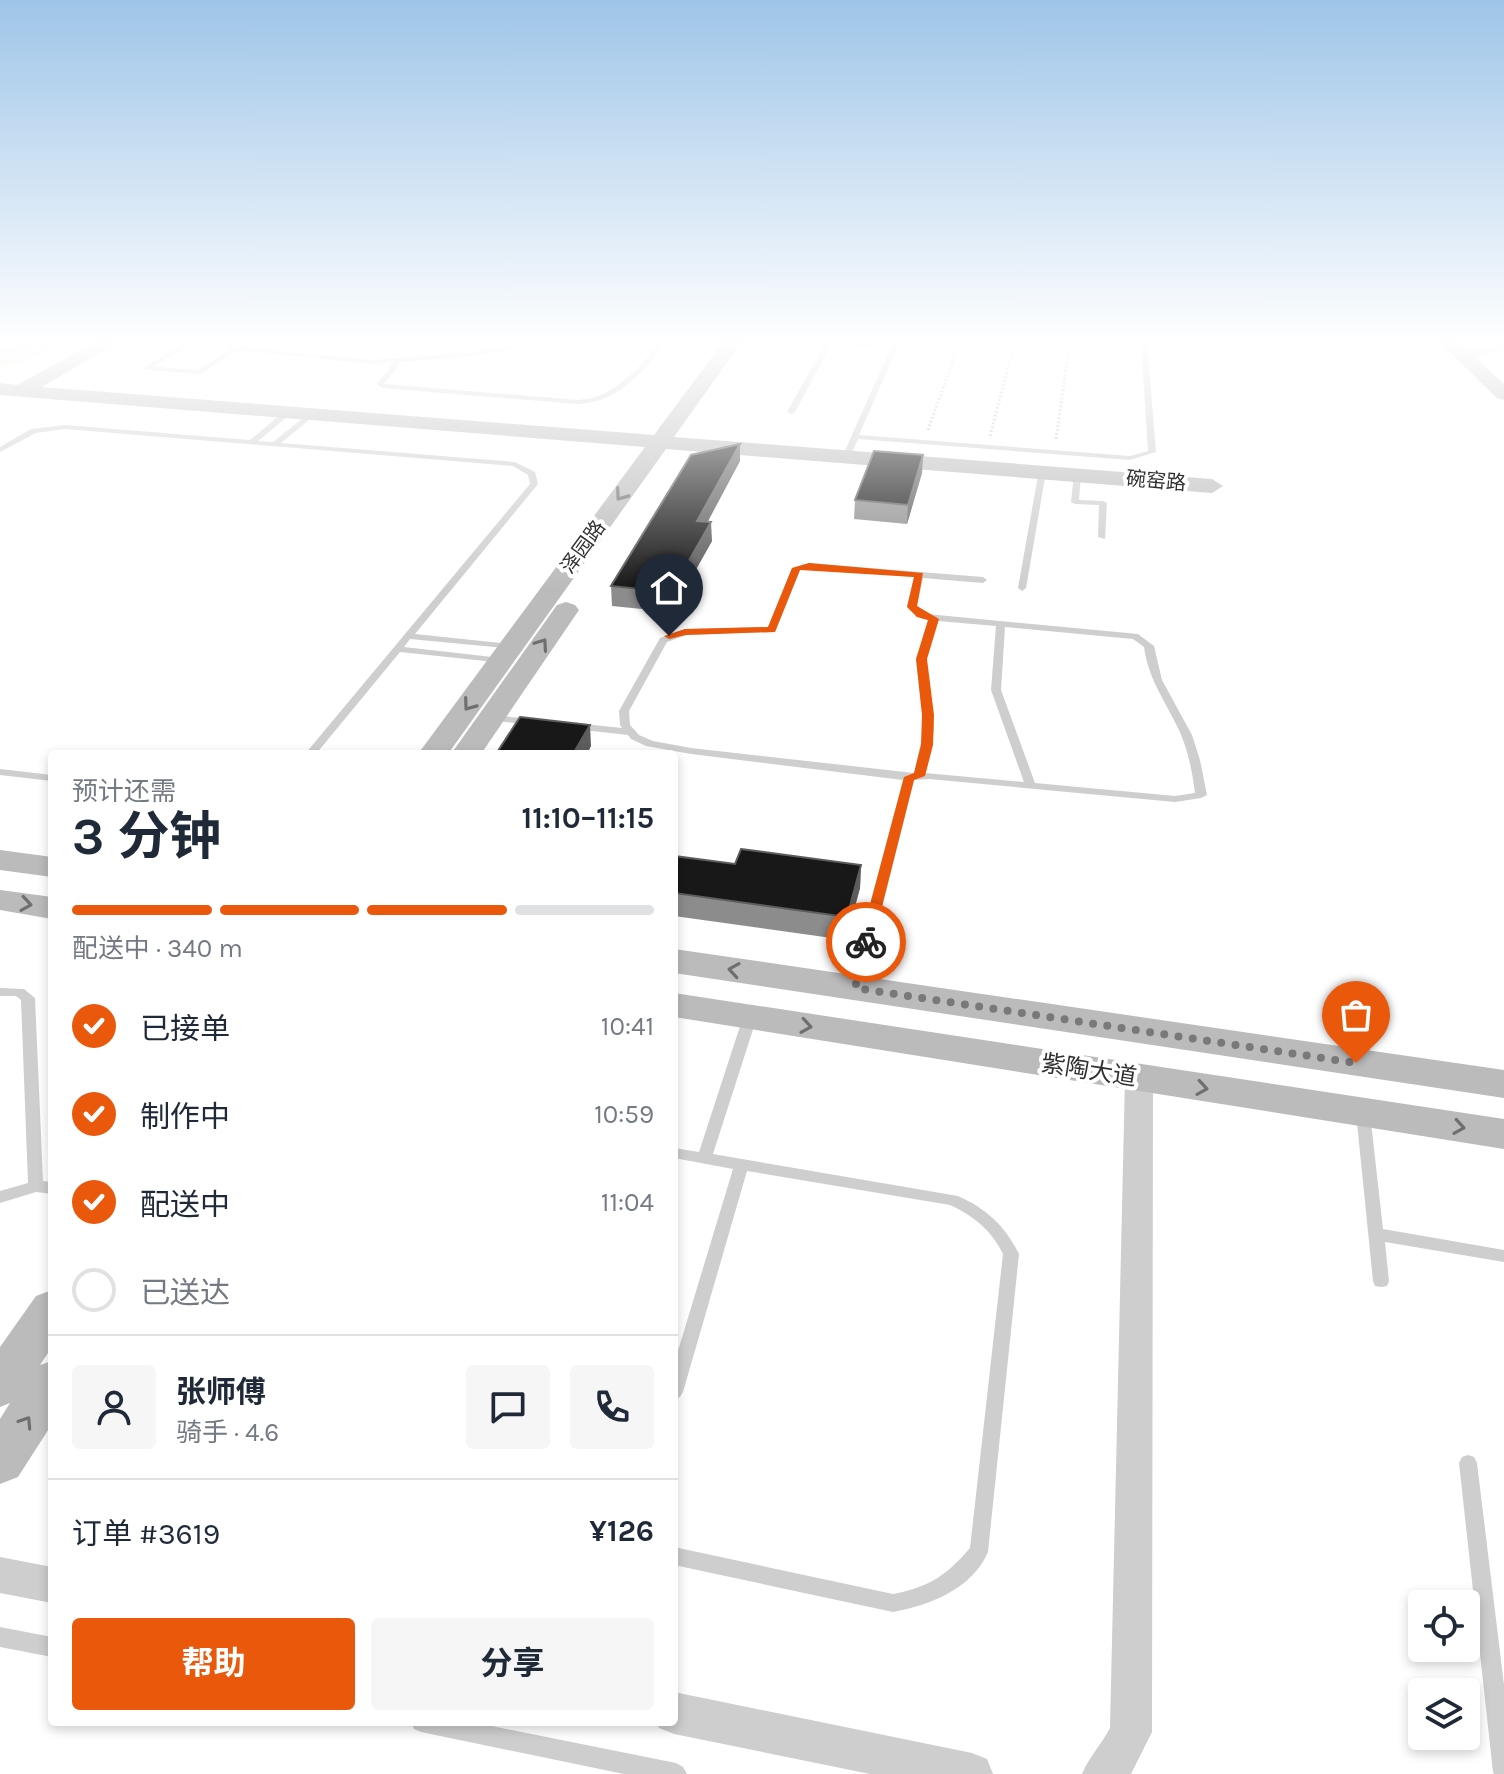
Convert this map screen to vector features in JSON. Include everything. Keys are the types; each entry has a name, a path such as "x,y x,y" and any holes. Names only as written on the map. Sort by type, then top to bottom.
{"street":[{"name":"碗窑路","path":"450,424 671,441 851,446 1042,472 1212,486"},
{"name":"泽园路","path":"469,750 682,424"},
{"name":"泽园路","path":"436,750 506,654 685,424"},
{"path":"0,860 48,866"},
{"path":"0,900 48,907"},
{"name":"紫陶大道","path":"678,962 1504,1084"},
{"name":"紫陶大道","path":"678,1006 1504,1134"},
{"path":"1103,1774 1114,1764 1131,1732 1139,1078"},
{"path":"0,1386 48,1315"},
{"path":"0,1461 48,1388"},
{"path":"0,1575 48,1584"},
{"path":"678,1714 972,1774"}],"lane":[{"path":"252,442 274,424"},
{"path":"275,444 299,424"},
{"path":"861,424 851,446 924,442 1130,458 1152,452 1150,424"},
{"path":"0,450 34,431 65,427 515,464 532,474 534,484 313,750"},
{"path":"1022,588 1042,472"},
{"path":"1077,475 1075,502 1103,503 1102,537"},
{"path":"919,575 912,607 921,615 934,619 1135,636 1144,641 1149,646 1157,686 1192,749 1201,795 1175,799 914,777 691,751 650,744 630,732 625,725 624,711 663,640 685,632 772,630 796,568 809,566 983,580"},
{"path":"855,988 929,729 921,659 934,619"},
{"path":"1001,624 996,690 1031,786"},
{"path":"408,636 506,654"},
{"path":"397,649 506,654"},
{"path":"491,718 537,722"},
{"path":"568,726 630,732"},
{"path":"0,772 48,778"},
{"path":"0,992 19,992 28,998 44,1187 0,1197"},
{"path":"704,1158 750,1017"},
{"path":"1363,1113 1381,1281"},
{"path":"678,1154 953,1200 986,1218 1005,1241 1011,1254 979,1552 957,1579 918,1599 893,1603 678,1557"},
{"path":"678,1379 742,1164"},
{"path":"1376,1234 1504,1256"},
{"path":"1468,1463 1504,1772"},
{"path":"0,1637 48,1646"},
{"path":"441,1726 676,1774"}],"path":[{"path":"924,442 930,424"},
{"path":"987,447 993,424"},
{"path":"1054,452 1058,424"}],"building":[{"path":"740,444 697,521 711,522 671,592 611,586 691,455"},
{"path":"874,451 923,455 908,505 855,500"},
{"path":"520,717 590,725 575,750 499,750"},
{"path":"741,849 861,865 847,917 678,894 678,857 735,864"}],"way so far":[{"path":"866,942 855,988 1356,1063"}],"route":[{"path":"669,636 694,631 772,630 796,568 809,566 919,575 912,607 921,615 934,619 921,659 929,729 927,745 919,776 909,777 866,942"}]}
